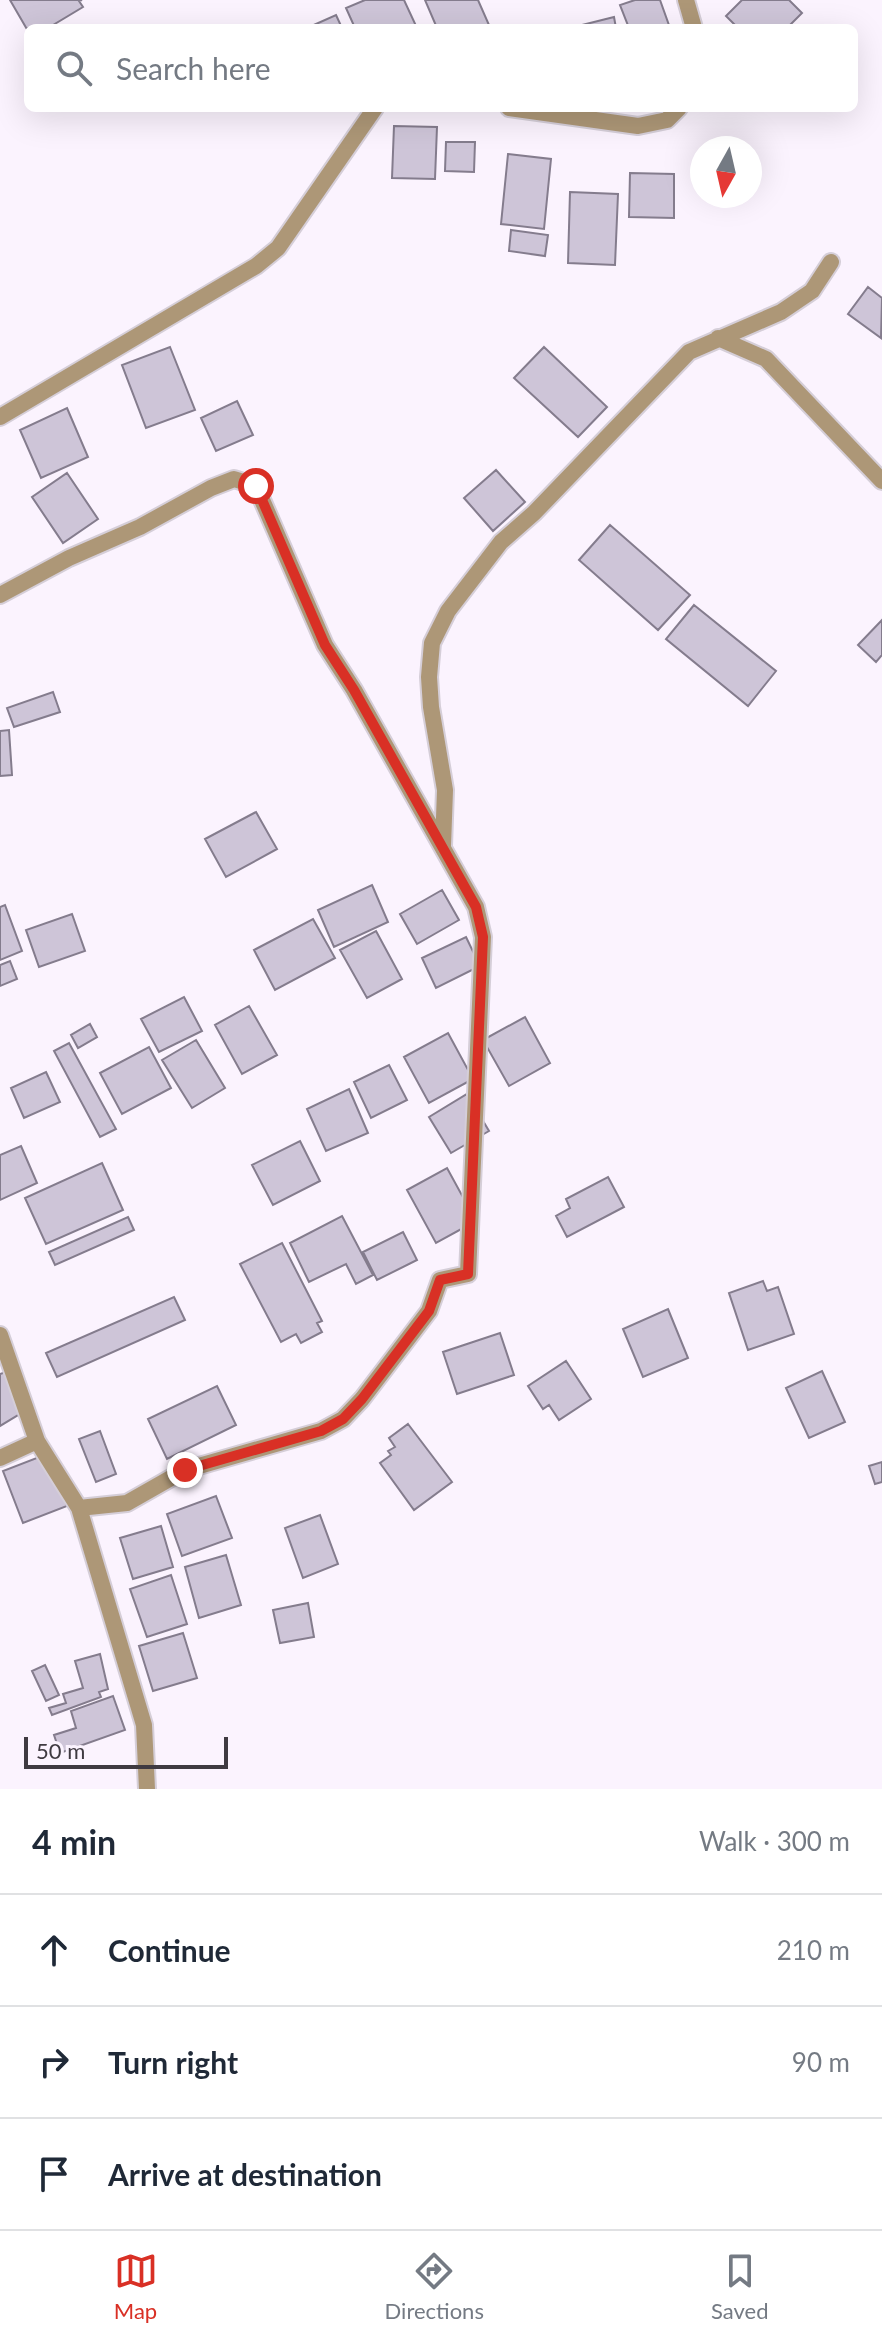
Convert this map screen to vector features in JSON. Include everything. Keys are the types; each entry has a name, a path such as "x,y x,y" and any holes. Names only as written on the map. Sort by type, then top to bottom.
{"street":[{"path":"686,0 693,24"},
{"path":"0,417 256,266 278,248 372,112"},
{"path":"538,112 638,126 667,120 675,112"},
{"path":"443,848 445,790 429,677 432,643 448,611 501,542 534,513 689,352 781,312 812,291 831,262"},
{"path":"718,338 766,359 882,481"},
{"path":"0,595 69,558 140,527 211,488 234,479 256,486 325,645 354,690 476,907 483,937 468,1274 440,1280 429,1311 362,1399 343,1419 321,1431 185,1470 127,1503 79,1508"},
{"path":"0,1335 37,1441 79,1508 144,1725 147,1789"},
{"path":"0,1458 37,1441"}],"building":[{"path":"10,0 82,0 79,1 83,7 55,24 24,24"},
{"path":"365,0 404,0 415,24 353,24 346,8"},
{"path":"425,0 478,0 489,24 435,24"},
{"path":"635,0 660,0 669,24 627,24 620,5"},
{"path":"742,0 789,0 802,13 791,24 734,24 726,16"},
{"path":"336,15 340,24 316,24"},
{"path":"614,17 615,24 586,24"},
{"path":"394,126 437,127 435,179 392,178"},
{"path":"446,142 475,142 474,172 445,171"},
{"path":"508,154 551,159 544,229 501,224"},
{"path":"630,173 674,174 674,218 629,217"},
{"path":"570,192 618,194 615,265 568,263"},
{"path":"511,230 548,235 545,256 509,251"},
{"path":"868,287 882,298 881,338 848,314"},
{"path":"170,347 195,410 146,428 122,365"},
{"path":"544,347 607,407 578,437 514,378"},
{"path":"237,401 253,435 216,451 201,418"},
{"path":"67,408 88,457 41,478 20,430"},
{"path":"496,470 525,502 493,531 464,498"},
{"path":"67,473 98,519 63,543 32,497"},
{"path":"610,525 690,595 658,630 579,560"},
{"path":"694,605 776,671 748,706 666,639"},
{"path":"882,620 882,655 876,662 858,645"},
{"path":"53,692 60,712 14,727 7,708"},
{"path":"9,730 12,775 0,776 0,731"},
{"path":"256,812 277,849 226,877 205,839"},
{"path":"372,885 388,922 334,947 318,910"},
{"path":"442,890 459,920 417,944 400,914"},
{"path":"5,905 22,951 0,960 0,907"},
{"path":"72,914 85,951 39,967 26,930"},
{"path":"313,919 335,958 275,990 254,950"},
{"path":"376,931 402,979 367,998 340,950"},
{"path":"466,937 480,966 436,988 422,958"},
{"path":"10,961 17,979 0,986 0,965"},
{"path":"184,997 202,1031 159,1052 141,1019"},
{"path":"249,1006 277,1055 242,1074 215,1025"},
{"path":"525,1017 550,1063 509,1086 483,1040"},
{"path":"90,1024 97,1037 78,1048 71,1035"},
{"path":"448,1033 473,1079 429,1103 404,1057"},
{"path":"196,1040 225,1088 192,1108 162,1060"},
{"path":"69,1043 116,1129 100,1137 54,1051"},
{"path":"149,1047 171,1088 122,1114 100,1073"},
{"path":"389,1065 407,1100 371,1118 354,1082"},
{"path":"46,1072 60,1102 24,1118 11,1088"},
{"path":"349,1089 368,1133 326,1151 307,1109"},
{"path":"467,1094 489,1131 451,1153 429,1117"},
{"path":"300,1141 320,1181 273,1205 252,1165"},
{"path":"21,1146 37,1183 0,1200 0,1155"},
{"path":"102,1163 123,1210 46,1244 25,1198"},
{"path":"447,1168 476,1221 436,1243 407,1190"},
{"path":"608,1177 624,1207 567,1237 556,1216 570,1208 566,1199"},
{"path":"342,1216 373,1275 356,1284 346,1264 309,1282 290,1243"},
{"path":"128,1217 134,1230 55,1265 49,1252"},
{"path":"403,1232 417,1260 377,1280 363,1252"},
{"path":"282,1243 322,1321 317,1323 322,1332 301,1343 296,1334 281,1342 240,1264"},
{"path":"763,1281 767,1291 778,1287 794,1334 748,1350 729,1293"},
{"path":"174,1297 185,1320 57,1377 46,1353"},
{"path":"668,1309 688,1358 643,1377 623,1329"},
{"path":"500,1333 514,1375 457,1394 443,1352"},
{"path":"566,1361 591,1399 559,1420 549,1405 543,1409 528,1386"},
{"path":"822,1371 845,1422 809,1438 786,1388"},
{"path":"6,1372 23,1412 0,1426 0,1374"},
{"path":"217,1386 236,1425 167,1459 148,1419"},
{"path":"408,1424 452,1482 414,1510 380,1463 391,1455 388,1451 395,1447 389,1438"},
{"path":"100,1431 116,1474 96,1482 79,1439"},
{"path":"47,1454 67,1506 23,1523 3,1471"},
{"path":"882,1462 882,1482 875,1484 869,1466"},
{"path":"216,1496 232,1538 182,1556 167,1514"},
{"path":"320,1515 338,1564 303,1578 285,1528"},
{"path":"161,1526 173,1567 133,1579 120,1538"},
{"path":"226,1555 241,1605 199,1618 185,1567"},
{"path":"171,1575 187,1624 147,1637 130,1589"},
{"path":"308,1603 314,1637 280,1643 273,1610"},
{"path":"183,1633 197,1678 153,1691 139,1646"},
{"path":"100,1654 108,1689 99,1692 101,1697 52,1715 49,1708 66,1703 63,1694 83,1688 75,1661"},
{"path":"45,1665 59,1695 46,1701 32,1671"},
{"path":"113,1696 125,1730 60,1753 54,1735 76,1728 71,1711"}],"route":[{"path":"185,1470 321,1431 343,1419 362,1399 429,1311 440,1280 468,1274 483,937 476,907 354,690 325,645 256,486"}]}
